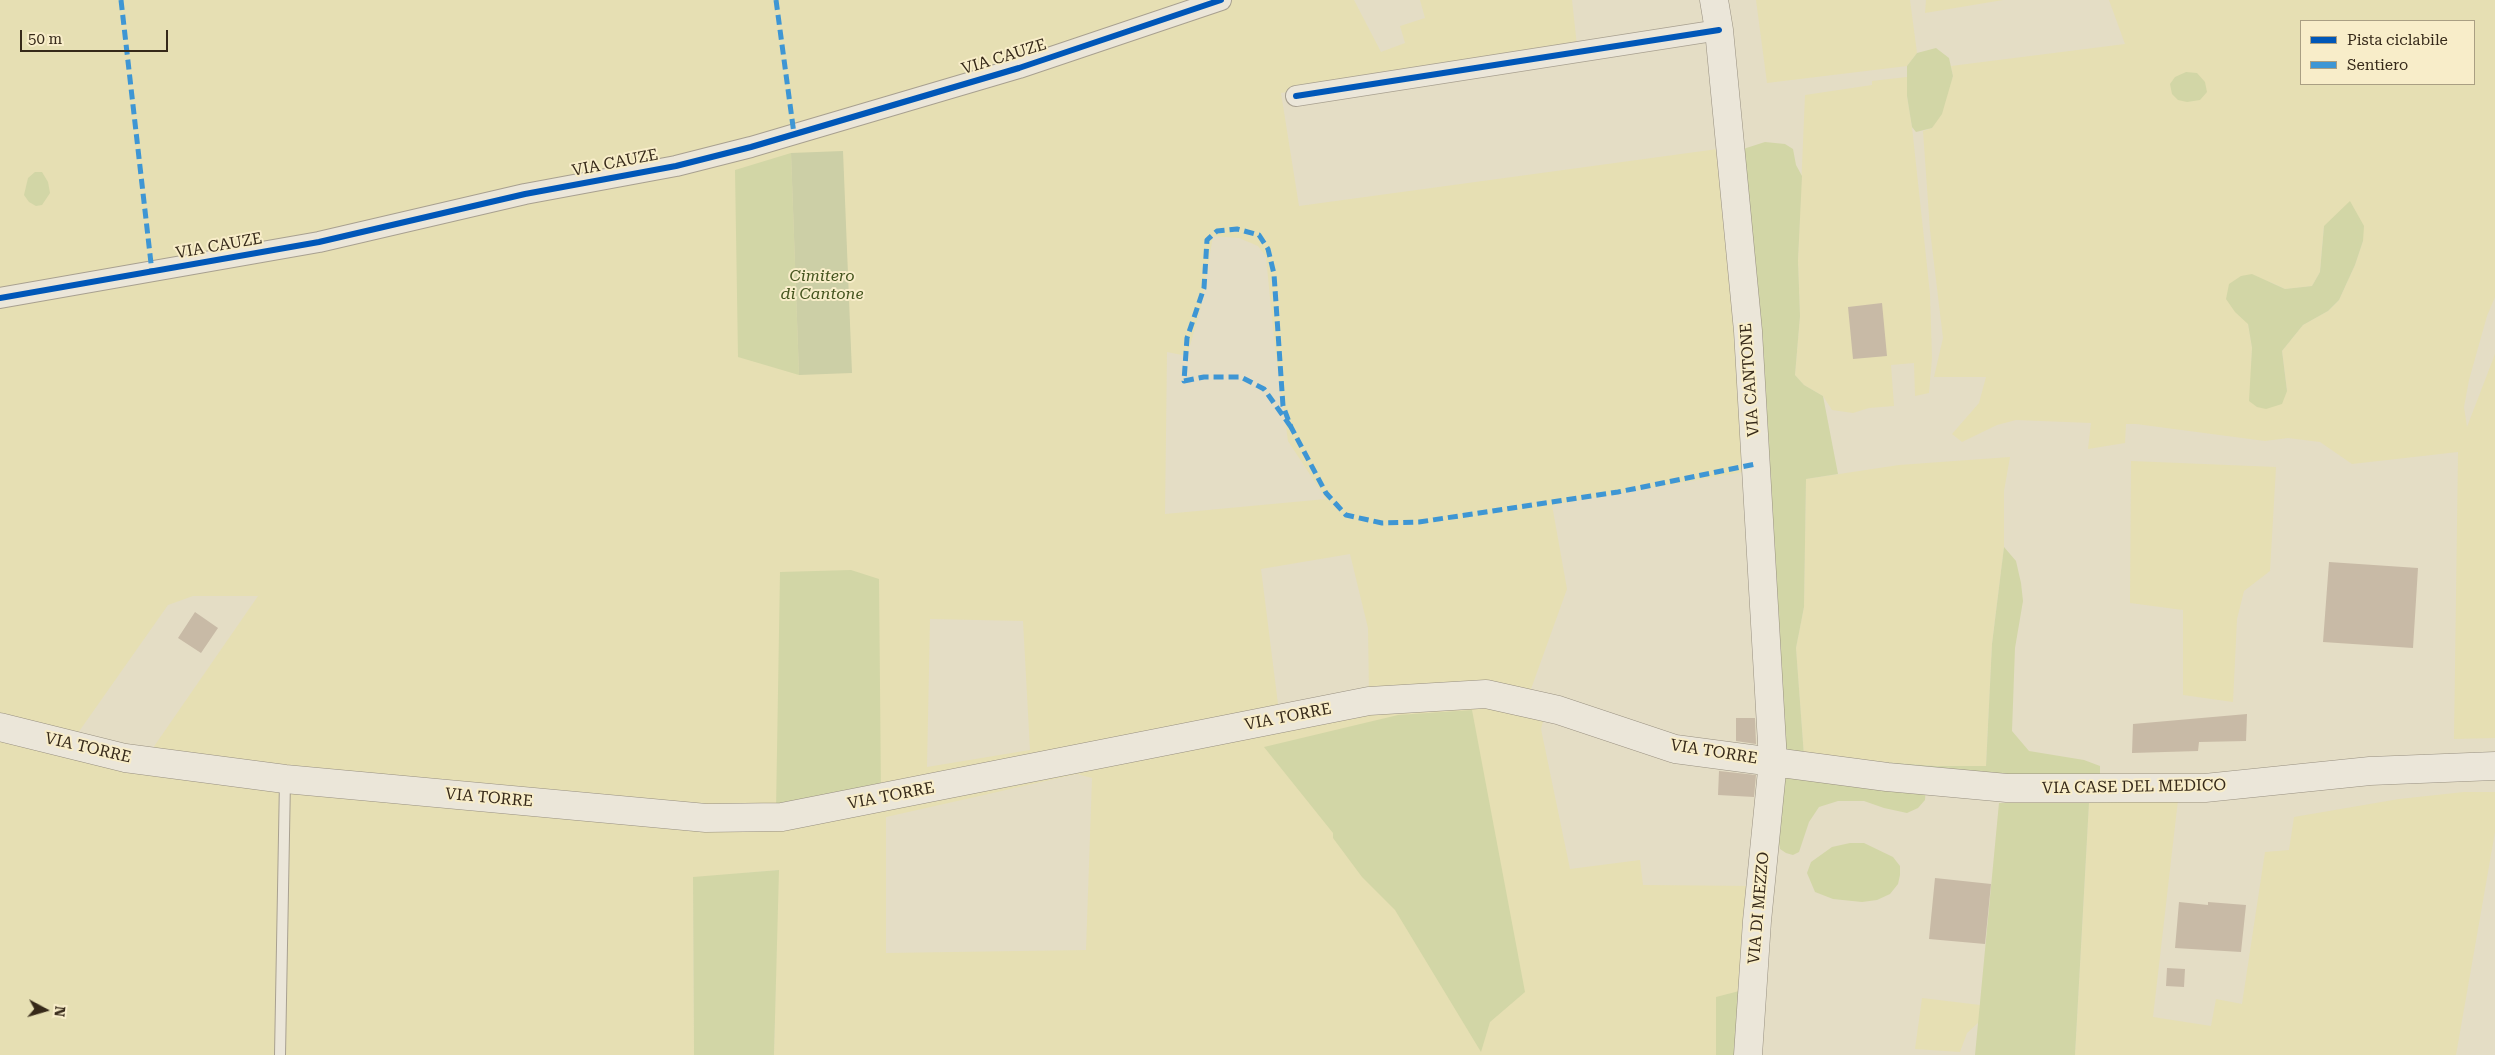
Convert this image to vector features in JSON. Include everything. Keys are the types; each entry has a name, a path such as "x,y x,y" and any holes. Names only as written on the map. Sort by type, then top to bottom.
{"main road":[{"name":"VIA CANTONE","path":"1714,0 1719,30 1748,331 1773,761"},
{"name":"VIA TORRE","path":"0,727 125,758 285,780 706,818 782,818 1369,701 1486,694 1558,710 1675,748 1773,761"},
{"name":"VIA CASE DEL MEDICO","path":"1773,761 1887,777 2007,788 2205,788 2370,771 2495,766"},
{"name":"VIA DI MEZZO","path":"1748,1055 1756,921 1773,761"}],"street":[{"name":"VIA CAUZE","path":"0,298 318,242 525,194 676,166 751,147 1019,68 1221,0"},
{"path":"1296,96 1719,30"}],"lane":[{"path":"280,1055 285,780"}],"green space":[{"path":"0,0 1354,0 1381,52 1405,43 1400,26 1425,18 1420,0 1572,0 1577,46 1281,93 1299,206 1725,148 1749,471 1552,505 1567,589 1531,689 1550,696 1541,729 1570,869 1640,860 1643,885 1756,886 1739,1055 774,1055 778,870 693,878 694,1055 0,1055","holes":["1213,236 1239,238 1258,246 1266,257 1275,348 1288,441 1326,499 1165,514 1167,352 1187,356 1201,307","1350,554 1368,628 1369,696 1279,712 1261,569","193,596 258,596 146,758 73,740 168,605","930,619 1023,621 1030,750 927,767","1077,774 1092,778 1086,950 886,953 886,817"]},
{"path":"1756,0 1910,0 1917,53 1907,66 1767,83"},
{"path":"1926,0 2003,0 1925,13"},
{"path":"2109,0 2495,0 2495,297 2487,316 2469,380 2464,407 2467,427 2495,354 2495,738 2454,739 2458,452 2352,464 2320,442 2288,438 2265,441 2136,424 2126,424 2125,443 2088,449 2091,423 2016,420 1997,425 1962,442 1952,434 1979,403 1986,377 1934,377 1943,338 1930,230 1923,131 1932,128 1953,76 1951,66 2125,44","holes":["2324,226 2363,241 2355,265 2339,300 2328,311 2303,325 2282,351 2287,391 2251,371 2252,348 2248,324 2270,282 2285,289 2312,286 2320,272"]},
{"path":"1936,48 1949,58 1953,76 1942,114 1932,128 1916,132 1912,127 1907,96 1907,66 1917,53"},
{"path":"2186,72 2197,73 2205,82 2207,92 2200,100 2187,102 2178,100 2172,94 2170,84 2175,77"},
{"path":"1907,77 1907,96 1930,294 1932,358 1929,393 1915,396 1914,363 1891,365 1894,406 1869,408 1853,413 1832,410 1823,396 1804,385 1795,375 1800,316 1798,260 1805,95 1872,85 1872,81"},
{"path":"1765,142 1785,144 1793,149 1796,165 1802,176 1798,260 1800,316 1795,375 1804,385 1823,396 1838,474 1806,479 1804,607 1796,648 1804,756 1785,750 1772,616 1760,412 1740,150"},
{"name":"Cimitero di Cantone","path":"843,151 852,373 799,375 791,153"},
{"path":"791,153 799,375 738,357 735,170"},
{"path":"35,172 42,172 48,182 50,193 42,205 36,206 29,202 24,195 28,178"},
{"path":"2350,201 2364,226 2363,241 2355,265 2339,300 2328,311 2303,325 2282,351 2287,391 2282,404 2266,409 2257,407 2249,401 2252,348 2248,324 2235,312 2226,299 2229,284 2241,276 2252,274 2285,289 2312,286 2320,272 2324,226"},
{"path":"2010,457 2004,491 2004,547 1992,644 1986,766 1935,766 1804,756 1796,648 1804,607 1806,479 1899,465"},
{"path":"2131,461 2276,467 2270,571 2244,591 2237,619 2233,702 2183,695 2183,610 2130,603"},
{"path":"2004,547 2016,561 2023,601 2015,648 2012,731 2029,751 2084,760 2100,766 2100,782 1983,779 1804,756 1935,766 1986,766 1992,644"},
{"path":"851,570 879,579 881,794 776,810 780,572"},
{"path":"1472,710 1525,992 1490,1022 1481,1052 1395,910 1362,877 1333,838 1333,833 1264,747 1398,715"},
{"path":"1787,765 1926,786 1925,800 1918,808 1907,813 1864,801 1838,801 1819,807 1809,822 1799,852 1793,855 1780,849 1778,839"},
{"path":"2464,792 2495,792 2495,832 2456,1055 2075,1055 2089,803 2178,800 2153,1017 2211,1026 2216,999 2242,1004 2265,852 2289,850 2294,817 2399,799"},
{"path":"1999,803 2089,803 2075,1055 1975,1055"},
{"path":"1850,843 1864,843 1893,857 1900,866 1900,875 1898,884 1890,894 1877,900 1862,902 1833,899 1815,892 1807,873 1811,862 1832,847"},
{"path":"779,870 774,1055 694,1055 693,877"},
{"path":"1743,990 1739,1055 1716,1055 1716,997"},
{"path":"1922,998 1980,1005 1979,1022 1967,1033 1960,1052 1915,1049"}],"building":[{"path":"1882,303 1887,356 1853,359 1848,307"},
{"path":"2329,562 2418,568 2413,648 2323,642"},
{"path":"195,612 218,628 201,653 178,638"},
{"path":"2247,714 2246,741 2199,742 2198,751 2132,753 2133,724"},
{"path":"1736,718 1755,718 1756,744 1736,741"},
{"path":"1719,771 1756,775 1754,797 1718,795"},
{"path":"1935,878 1991,884 1985,944 1929,939"},
{"path":"2179,902 2208,905 2208,902 2246,905 2241,952 2175,948"},
{"path":"2167,968 2185,969 2184,987 2166,986"}],"marked path":[{"path":"121,0 152,272"},
{"path":"776,0 794,134"},
{"path":"1291,427 1264,389 1241,377 1204,377 1184,381 1187,338 1204,288 1207,240 1217,231 1237,229 1259,235 1268,249 1274,274 1283,406 1291,427 1326,493 1346,515 1382,523 1419,522 1618,492 1756,464"}],"cycle path":[{"path":"0,298 319,242 525,194 676,166 751,147 1019,68 1221,0"},
{"path":"1296,96 1719,30"}]}
